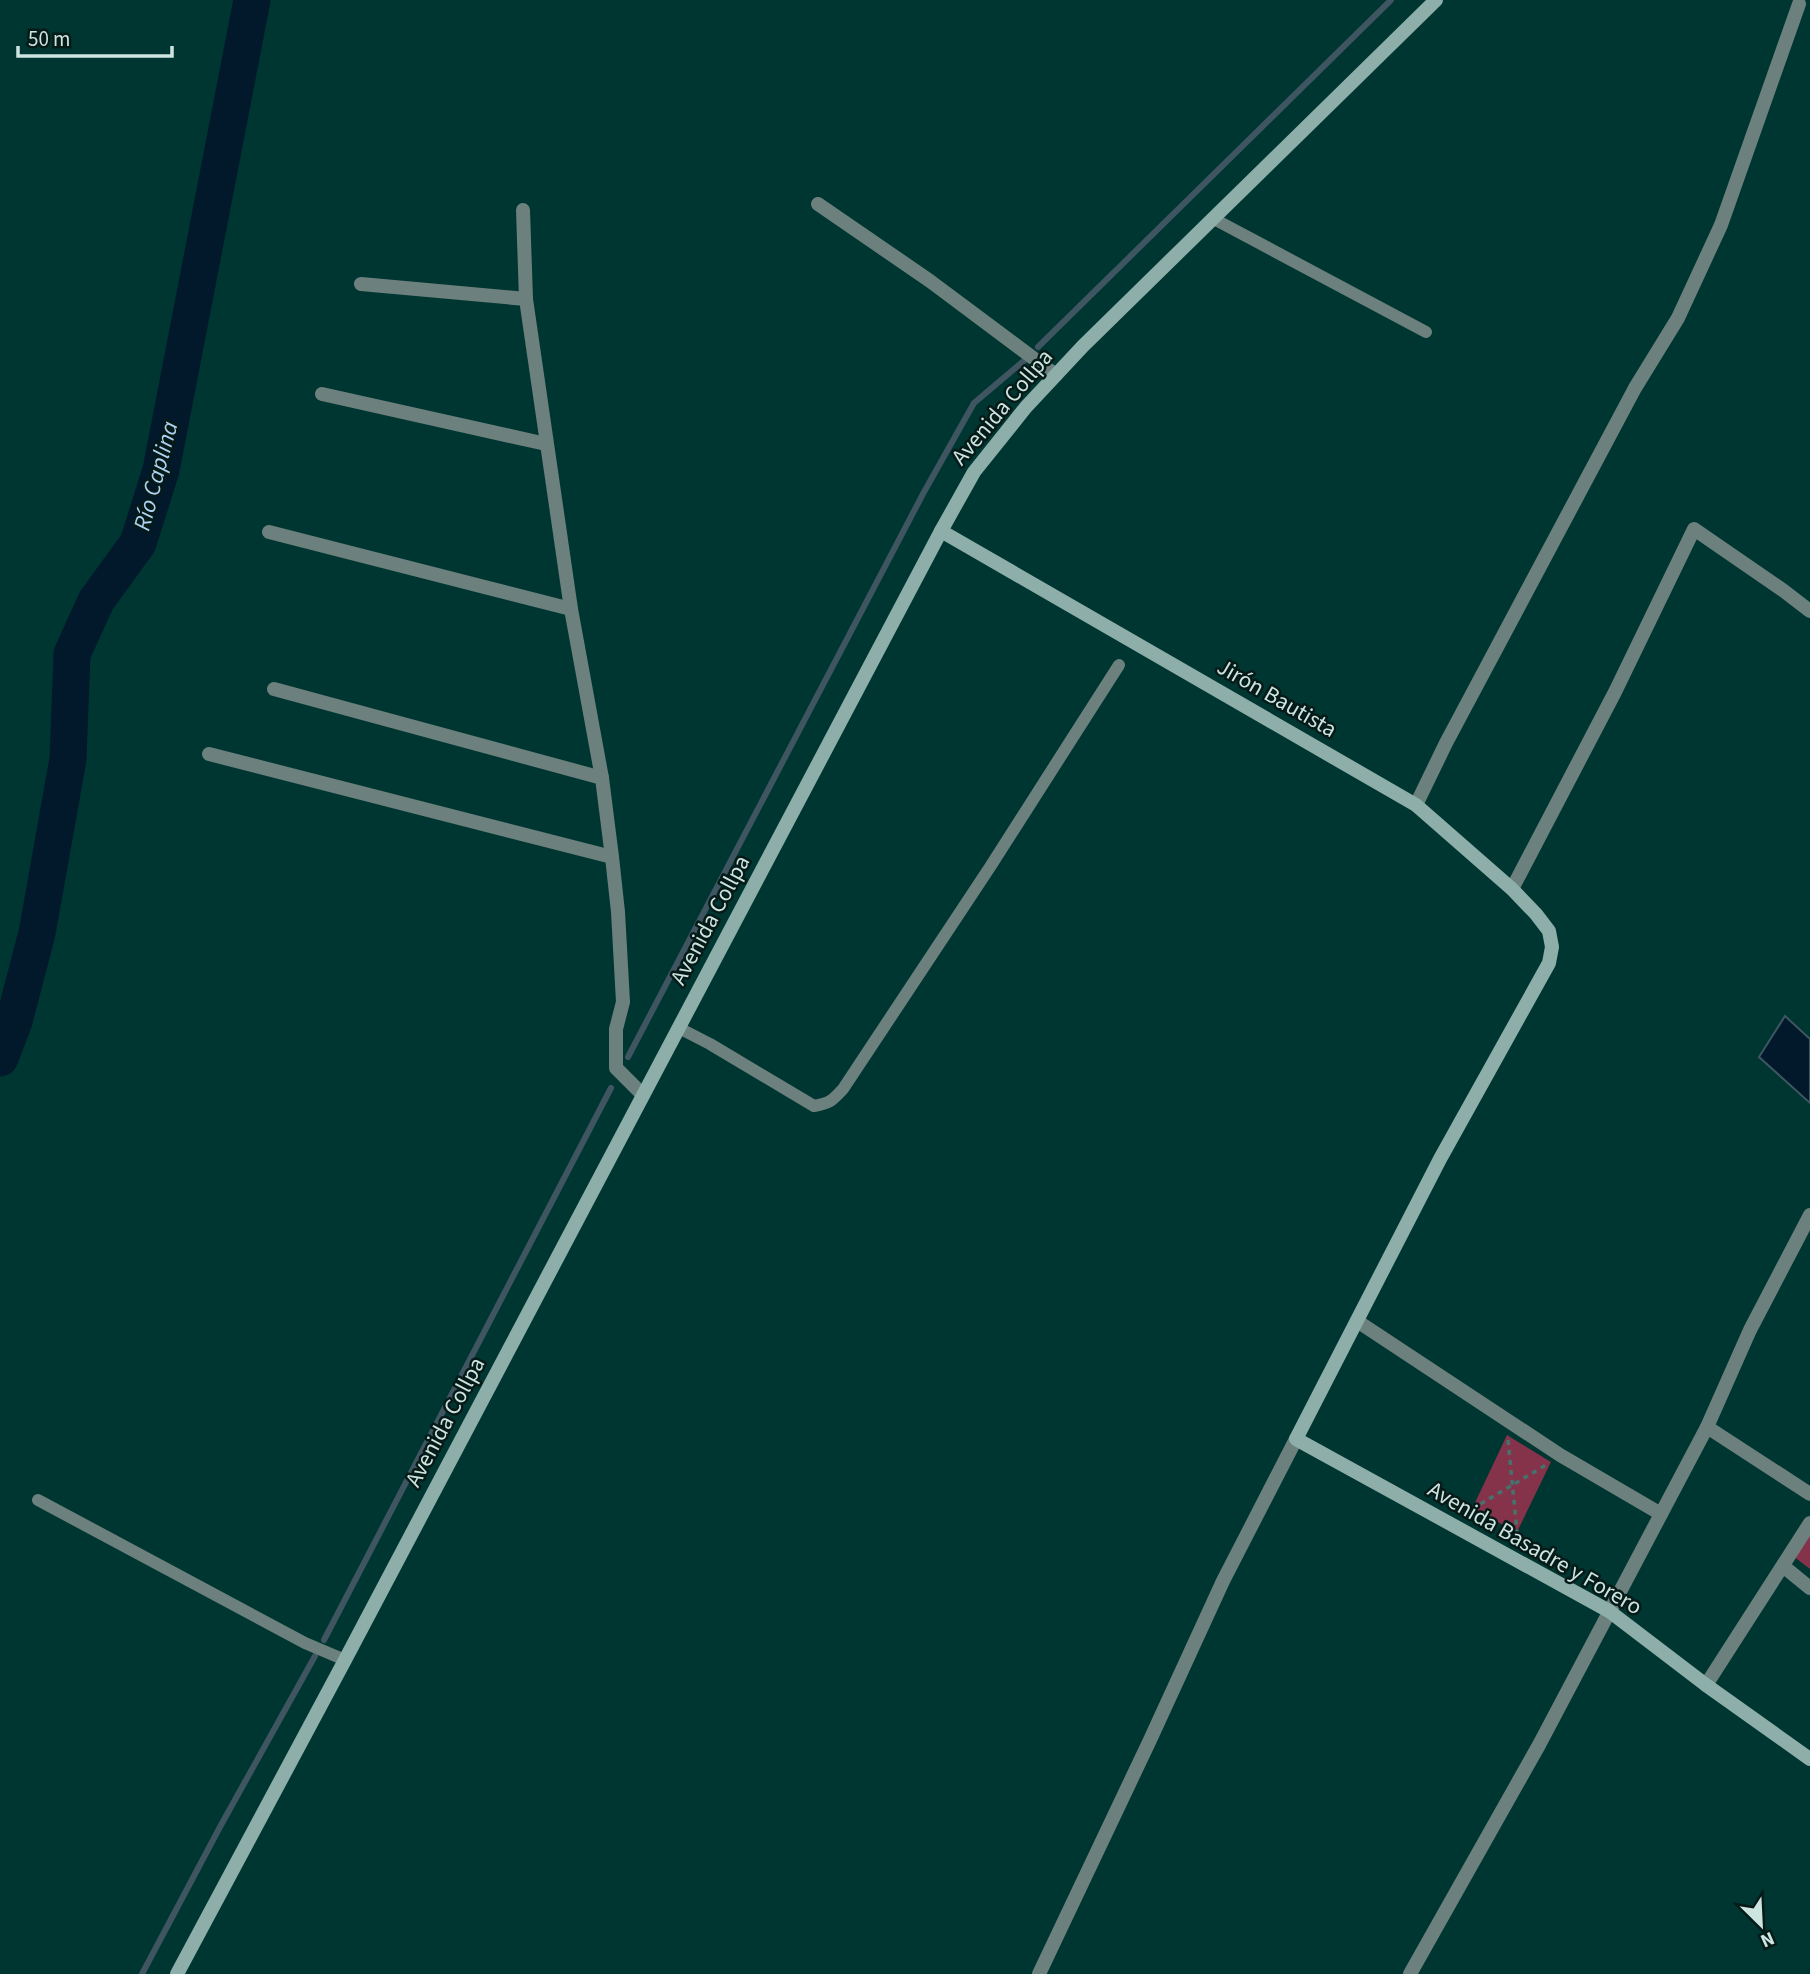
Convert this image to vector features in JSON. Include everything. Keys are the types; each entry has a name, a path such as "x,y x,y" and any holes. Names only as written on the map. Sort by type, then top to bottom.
{"main road":[{"name":"Avenida Collpa","path":"177,1974 974,472 1026,407 1083,346 1436,0"},
{"name":"Jirón Bautista","path":"941,531 1416,805 1512,889 1549,931 1552,947 1549,963 1440,1159 1357,1321"},
{"path":"1296,1439 1357,1321"},
{"name":"Avenida Basadre y Forero","path":"1296,1439 1609,1611 1810,1759"}],"street":[{"path":"1416,805 1446,743 1636,388 1678,318 1721,225 1800,5"},
{"path":"818,204 930,281 1056,375"},
{"path":"523,210 526,299 571,609 602,778 612,857 623,1002 616,1029 616,1068 642,1094"},
{"path":"361,284 526,299"},
{"path":"322,394 546,444"},
{"path":"1512,889 1615,692 1694,529 1810,611"},
{"path":"269,532 571,609"},
{"path":"274,689 602,778"},
{"path":"209,754 612,857"},
{"path":"1410,1974 1539,1745 1707,1427 1750,1330 1810,1214"},
{"path":"1357,1321 1560,1455 1661,1514"},
{"path":"1707,1427 1810,1494"},
{"path":"1039,1974 1223,1581 1296,1439"},
{"path":"1706,1685 1810,1523"},
{"path":"1783,1566 1810,1588"}],"lane":[{"path":"1214,219 1426,332"},
{"path":"679,1028 814,1106 832,1101 843,1089 990,867 1119,664"},
{"path":"38,1500 305,1643 345,1660"}],"path":[{"path":"1507,1435 1517,1532"},
{"path":"1472,1509 1551,1462"}],"shaded area":[{"path":"1507,1435 1551,1462 1517,1532 1472,1509"},
{"path":"1810,1532 1810,1569 1793,1556"}],"water":[{"path":"1785,1016 1810,1039 1810,1103 1759,1057"}],"waterway":[{"name":"Río Caplina","path":"0,1058 14,1021 37,933 68,759 72,654 96,601 138,543 161,470 252,0"},
{"path":"1038,347 1391,0"},
{"path":"628,1057 924,492 974,403 1026,359"},
{"path":"324,1640 611,1088"},
{"path":"142,1974 315,1656"}]}
